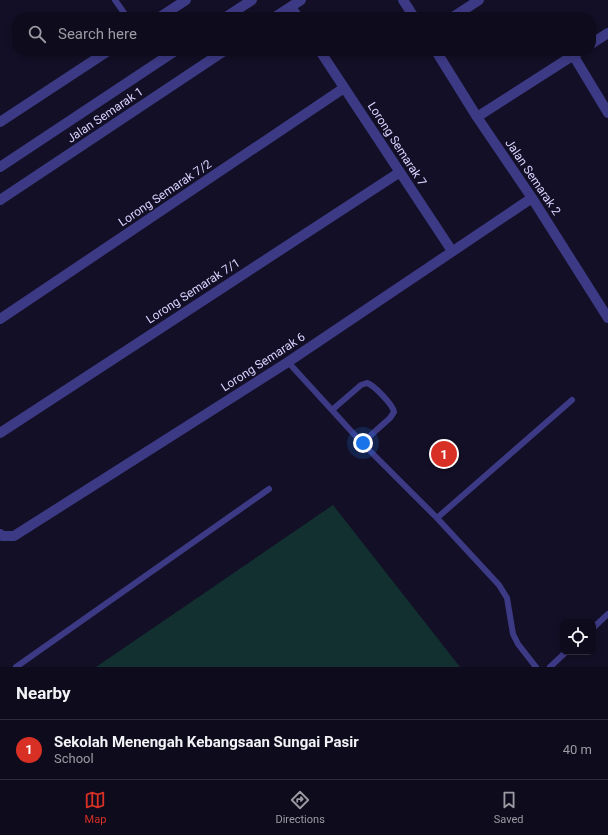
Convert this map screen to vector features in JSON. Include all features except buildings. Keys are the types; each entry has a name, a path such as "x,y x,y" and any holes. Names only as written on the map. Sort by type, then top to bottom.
{"street":[{"path":"168,12 186,0"},
{"path":"234,12 252,0"},
{"path":"283,12 301,0"},
{"path":"403,0 411,12"},
{"path":"460,12 479,0"},
{"path":"291,7 294,12"},
{"path":"596,41 608,33"},
{"path":"0,122 100,56"},
{"name":"Jalan Semarak 1","path":"0,167 167,56"},
{"name":"Jalan Semarak 1","path":"0,200 216,56"},
{"name":"Lorong Semarak 7","path":"323,56 452,251"},
{"name":"Jalan Semarak 2","path":"439,56 477,117 532,198 608,318"},
{"path":"477,117 571,56"},
{"path":"578,56 608,113"},
{"name":"Lorong Semarak 7/2","path":"0,319 344,88"},
{"name":"Lorong Semarak 7/1","path":"0,433 400,172"},
{"name":"Lorong Semarak 6","path":"1,535 14,536 288,362 532,198"}],"lane":[{"path":"115,0 123,12"},
{"path":"288,362 362,443 437,518 499,585 507,598 513,634 518,644 536,667"},
{"path":"332,410 364,384 370,384 377,390 392,407 394,412 390,418 362,443"},
{"path":"437,518 572,400"},
{"path":"16,667 269,489"},
{"path":"596,625 608,614"},
{"path":"550,667 563,655"}],"green space":[{"path":"333,505 460,667 96,667"}],"place":[{"name":"Sekolah Menengah Kebangsaan Sungai Pasir","path":"444,454"}]}
